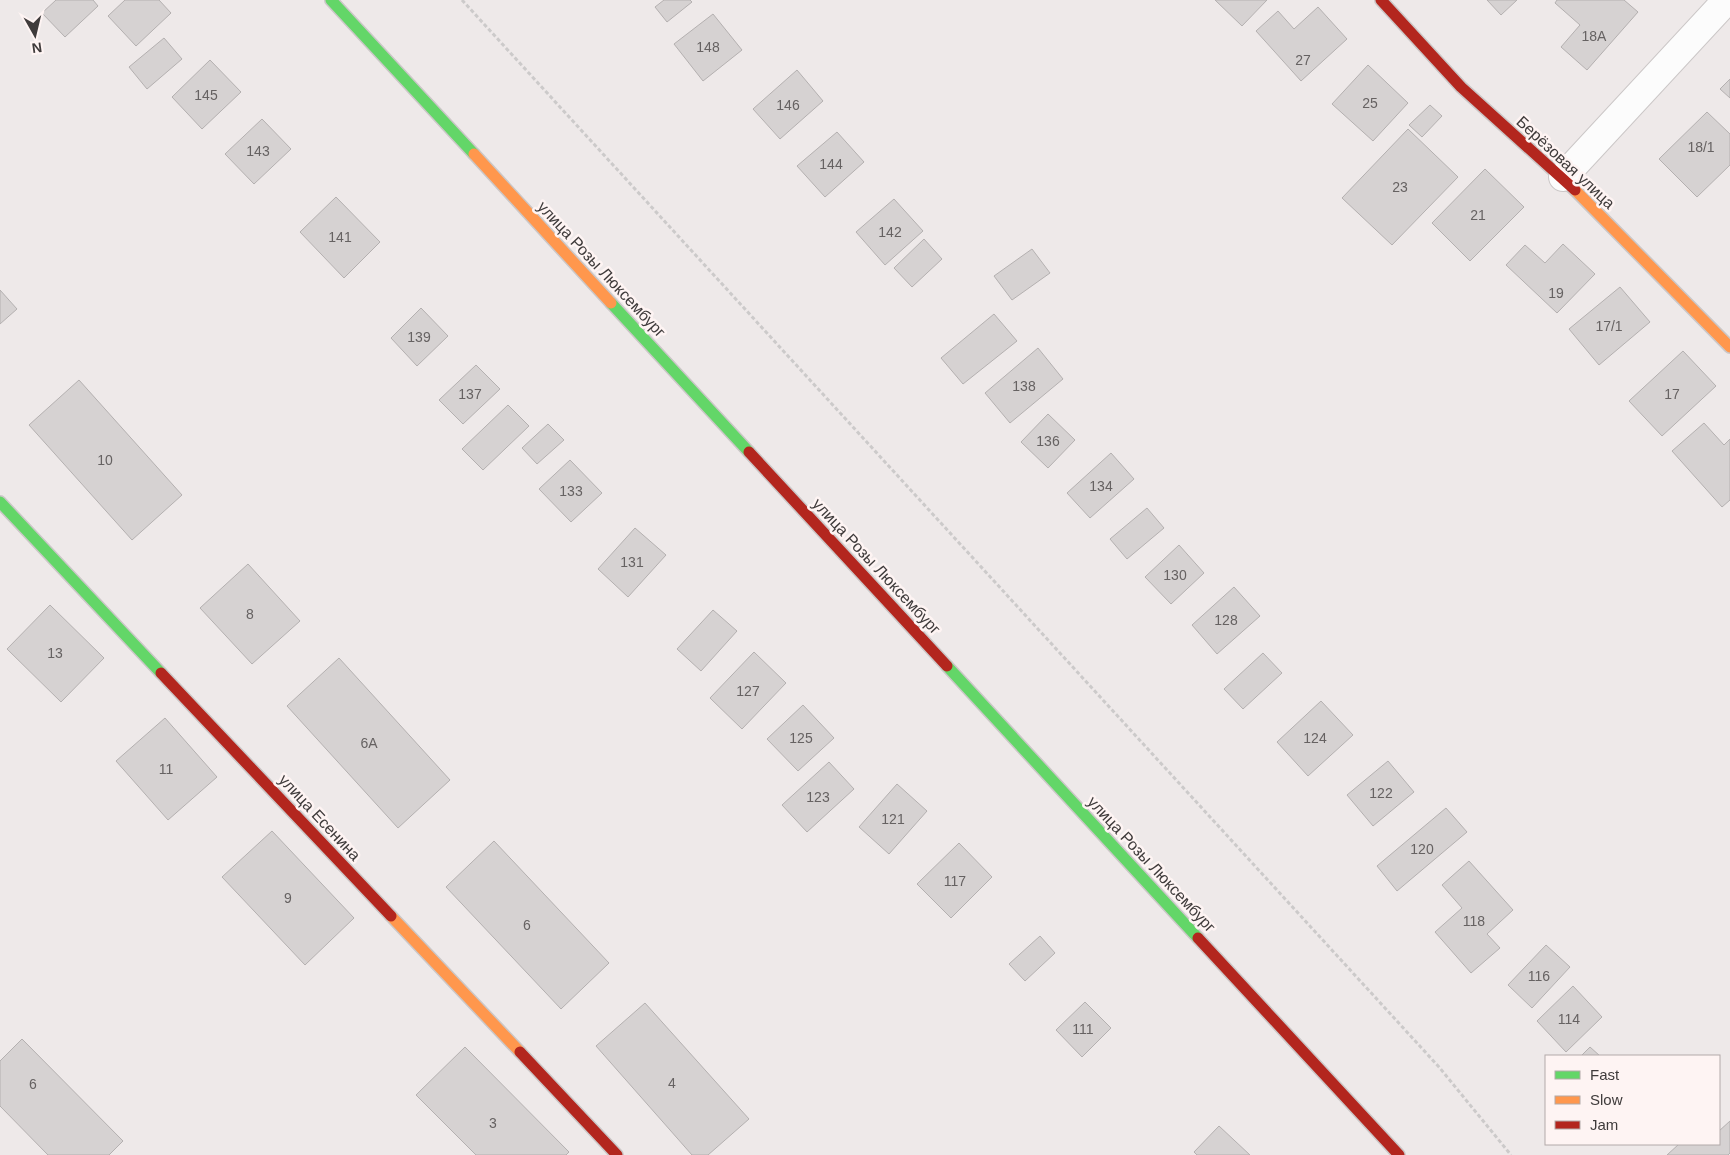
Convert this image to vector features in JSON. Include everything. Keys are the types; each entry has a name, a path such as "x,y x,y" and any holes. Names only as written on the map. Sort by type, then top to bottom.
{"street":[{"name":"улица Розы Люксембург","path":"331,0 1398,1155"},
{"name":"Берёзовая улица","path":"1381,0 1461,87 1563,177 1730,347"},
{"path":"1563,177 1727,0"},
{"name":"улица Есенина","path":"0,502 617,1155"}],"path":[{"path":"462,0 1439,1067 1510,1155"}],"building":[{"path":"56,0 93,0 98,6 65,37 42,13"},
{"path":"125,0 159,0 171,13 136,46 108,16"},
{"path":"664,0 690,0 692,2 667,22 655,7"},
{"path":"1215,0 1267,0 1242,26"},
{"path":"1487,0 1517,0 1501,15"},
{"path":"1557,0 1624,0 1638,12 1587,70 1561,47 1580,25 1555,3"},
{"path":"1318,7 1347,39 1301,81 1256,31 1278,11 1294,29"},
{"path":"713,14 742,50 703,81 674,44"},
{"path":"164,38 182,59 147,89 129,67"},
{"path":"210,60 241,92 202,129 172,97"},
{"path":"1368,65 1408,103 1373,141 1332,104"},
{"path":"797,70 823,101 780,139 753,109"},
{"path":"1730,79 1730,98 1720,89"},
{"path":"1430,105 1442,116 1422,137 1409,125"},
{"path":"1707,112 1730,134 1730,165 1697,197 1659,159"},
{"path":"262,119 291,149 254,184 225,154"},
{"path":"1408,129 1458,177 1392,245 1342,198"},
{"path":"837,132 864,162 825,197 797,166"},
{"path":"1485,169 1524,207 1470,261 1432,223"},
{"path":"336,197 380,242 344,278 300,232"},
{"path":"894,199 923,231 885,265 856,232"},
{"path":"924,239 942,259 912,287 894,268"},
{"path":"1563,244 1595,274 1557,313 1506,265 1525,245 1545,263"},
{"path":"1032,249 1050,273 1012,300 994,276"},
{"path":"1620,287 1650,322 1599,365 1569,329"},
{"path":"0,290 17,309 0,324"},
{"path":"421,308 448,336 417,366 391,338"},
{"path":"994,314 1017,341 963,384 941,358"},
{"path":"1038,348 1063,379 1010,423 985,393"},
{"path":"1683,351 1716,386 1662,436 1629,401"},
{"path":"476,365 500,389 463,424 439,400"},
{"path":"79,380 182,495 132,540 29,425"},
{"path":"508,405 529,426 483,470 462,449"},
{"path":"1048,414 1075,440 1048,468 1021,442"},
{"path":"1704,423 1724,445 1730,439 1730,500 1722,507 1672,451"},
{"path":"548,424 564,440 537,464 522,448"},
{"path":"1111,453 1134,479 1090,518 1067,493"},
{"path":"570,460 602,493 571,522 539,489"},
{"path":"1147,508 1164,528 1127,559 1110,539"},
{"path":"635,528 666,555 628,597 598,569"},
{"path":"1179,545 1204,573 1171,604 1145,577"},
{"path":"248,564 300,621 252,664 200,608"},
{"path":"1234,587 1260,616 1217,654 1192,625"},
{"path":"50,605 104,658 61,702 7,649"},
{"path":"713,610 737,631 701,671 677,649"},
{"path":"754,652 786,683 742,729 710,698"},
{"path":"1263,653 1282,673 1243,709 1224,689"},
{"path":"339,658 450,780 398,828 287,706"},
{"path":"1321,701 1353,735 1308,776 1277,742"},
{"path":"803,705 834,738 798,771 767,739"},
{"path":"165,718 217,777 168,820 116,761"},
{"path":"1388,761 1414,792 1373,826 1347,795"},
{"path":"829,762 854,789 807,832 782,805"},
{"path":"897,784 927,811 889,854 859,827"},
{"path":"1446,808 1467,832 1397,891 1377,866"},
{"path":"272,831 354,918 305,965 222,877"},
{"path":"494,841 609,963 561,1009 446,887"},
{"path":"959,843 992,877 951,918 917,884"},
{"path":"1469,861 1513,910 1487,934 1500,948 1471,973 1435,932 1462,908 1442,885"},
{"path":"1040,936 1055,953 1025,981 1009,964"},
{"path":"1546,945 1570,967 1532,1008 1508,985"},
{"path":"1573,986 1602,1017 1566,1052 1537,1021"},
{"path":"1085,1002 1111,1028 1082,1057 1056,1030"},
{"path":"645,1003 749,1119 708,1155 692,1155 596,1046"},
{"path":"22,1039 123,1141 109,1155 48,1155 0,1106 0,1061"},
{"path":"465,1047 569,1152 566,1155 476,1155 416,1095"},
{"path":"1590,1047 1599,1055 1582,1055"},
{"path":"1730,1121 1730,1153 1728,1155 1667,1155 1678,1145 1720,1145 1720,1130"},
{"path":"1219,1126 1250,1155 1197,1155 1194,1152"}],"traffic: fast":[{"path":"331,0 474,154"},
{"path":"611,303 749,452"},
{"path":"0,502 161,673"},
{"path":"947,666 1198,938"}],"traffic: slow":[{"path":"474,154 611,303"},
{"path":"1575,190 1730,347"},
{"path":"391,916 520,1052"}],"traffic: jam":[{"path":"1381,0 1461,87 1575,190"},
{"path":"749,452 947,666"},
{"path":"161,673 391,916"},
{"path":"1198,938 1399,1155"},
{"path":"520,1052 617,1155"}]}
